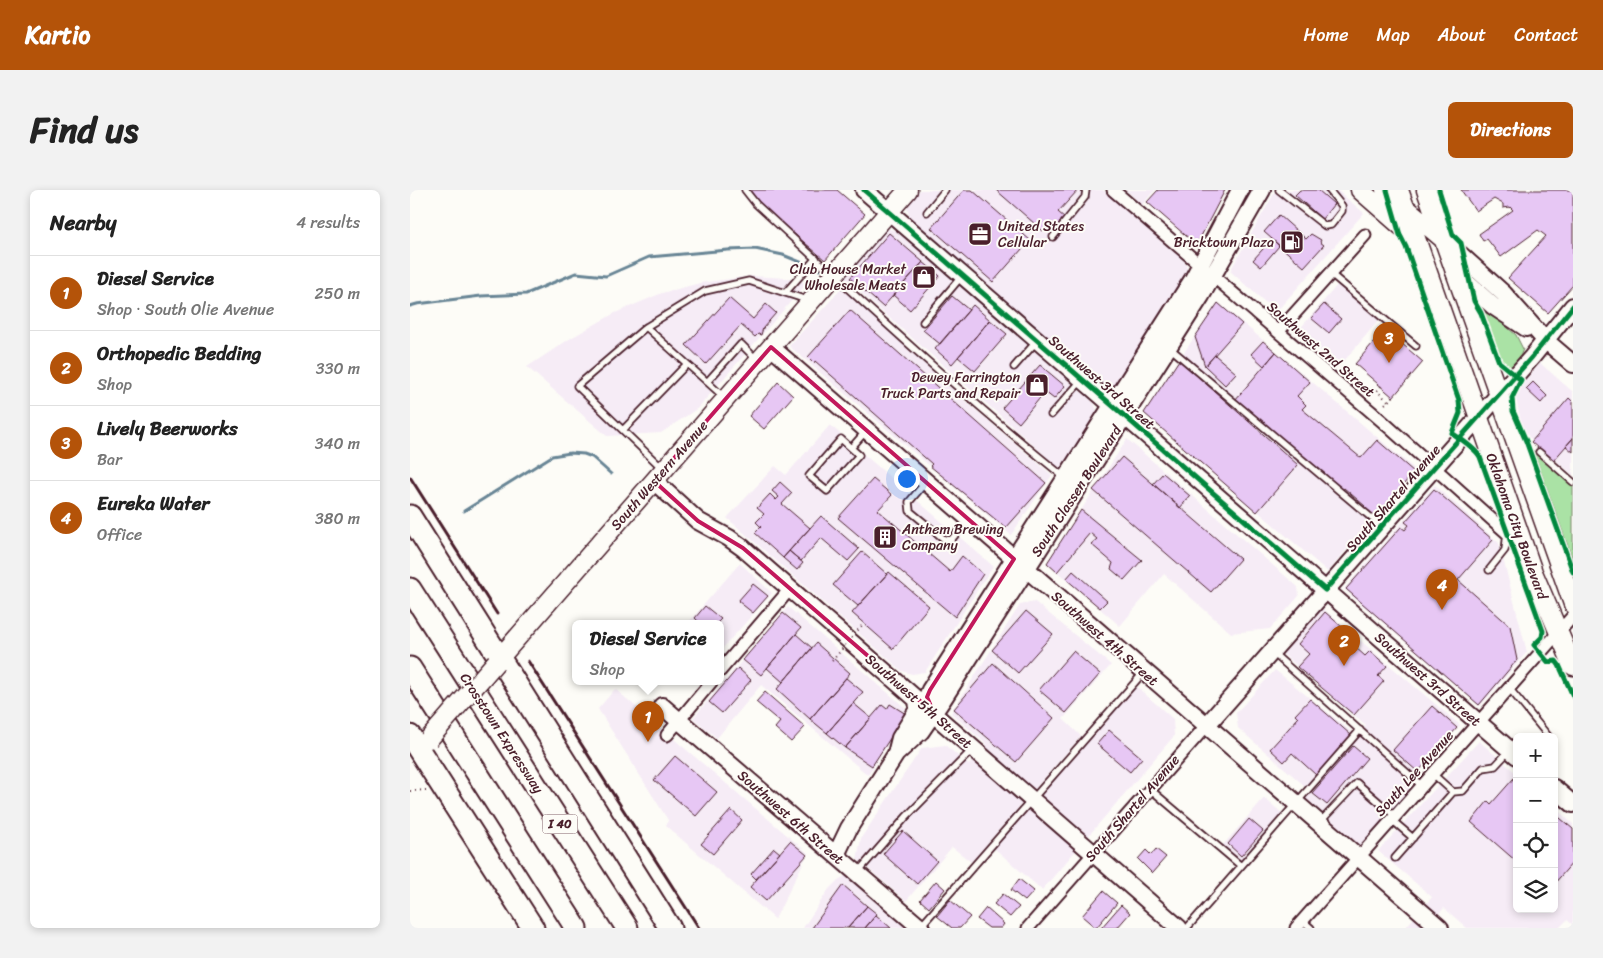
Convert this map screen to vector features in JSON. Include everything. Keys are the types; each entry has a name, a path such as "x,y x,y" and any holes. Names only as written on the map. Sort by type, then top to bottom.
{"highway":[{"path":"410,516 498,660 670,928"},
{"name":"Crosstown Expressway","path":"410,589 627,928"},
{"path":"410,668 576,928"},
{"path":"417,746 533,928"}],"main road":[{"name":"South Western Avenue","path":"417,746 498,660 908,190"},
{"path":"1360,190 1454,271"},
{"path":"1385,190 1402,198 1443,239"},
{"name":"Oklahoma City Boulevard","path":"1426,190 1573,604"},
{"name":"Oklahoma City Boulevard","path":"1402,198 1533,572 1573,666"}],"street":[{"name":"Southwest 3rd Street","path":"864,190 1513,753"},
{"name":"Southwest 2nd Street","path":"1113,190 1434,467 1507,533"},
{"name":"South Classen Boulevard","path":"1020,564 1124,416 1168,347 1207,271 1240,190"},
{"name":"South Classen Boulevard","path":"836,855 849,828 896,754 921,731 934,713 1020,564 1065,478 1112,405 1262,190"},
{"path":"1278,332 1365,235"},
{"path":"1443,239 1504,294 1545,340"},
{"path":"1454,271 1493,306 1545,340 1573,364"},
{"name":"South Shartel Avenue","path":"1028,928 1325,590 1383,527 1573,306"},
{"name":"Southwest 4th Street","path":"771,348 1440,928"},
{"name":"Southwest 5th Street","path":"659,476 684,510 698,521 729,538 790,589 1179,928"},
{"path":"724,666 790,589"},
{"name":"South Lee Avenue","path":"1303,926 1358,857 1573,616"},
{"path":"667,735 709,685"},
{"name":"South Classen Boulevard","path":"896,754 900,738 918,709 917,699"},
{"name":"Southwest 6th Street","path":"662,706 920,928"},
{"path":"1558,791 1573,804"}],"lane":[{"path":"745,190 756,204 943,376 1031,452 1065,478"},
{"path":"927,212 945,190"},
{"path":"1053,237 1085,197 1086,190"},
{"path":"1281,191 1325,226 1331,225 1342,211 1342,206 1329,191"},
{"path":"785,293 816,258"},
{"path":"1331,274 1416,346"},
{"path":"922,322 963,276"},
{"path":"659,476 623,430 577,386 646,327 705,291 749,281 811,302"},
{"path":"646,327 726,399"},
{"path":"1014,367 1037,340"},
{"path":"707,382 741,344 759,361"},
{"path":"1168,347 1383,527"},
{"path":"623,430 687,364"},
{"path":"1051,415 1082,379"},
{"path":"851,448 866,431"},
{"path":"841,439 851,448 859,455 828,492 809,476 841,439"},
{"path":"1539,452 1573,482"},
{"path":"925,482 909,502 910,511 944,539 951,540 969,520"},
{"path":"1490,570 1505,550 1507,533"},
{"path":"1271,651 1422,786"},
{"path":"920,928 1144,672"},
{"path":"1509,688 1545,733"},
{"path":"1187,928 1360,730"},
{"path":"857,873 906,817 974,748"},
{"path":"1396,858 1453,792 1463,790 1483,768 1495,766 1513,753"},
{"path":"1433,774 1453,792"},
{"path":"1319,823 1357,783 1413,838"},
{"path":"1150,789 1241,866"}],"path":[{"path":"1381,386 1376,391 1388,401"},
{"path":"1385,404 1394,396"},
{"path":"832,661 864,623"},
{"path":"410,791 420,789 431,792"}],"highlighted area":[{"path":"771,347 1014,559 930,690 927,697 934,713 743,548 698,521 654,481"}],"shaded area":[{"path":"920,190 1103,190 1181,258 1186,264 1188,272 1123,379 1116,385 1107,386 1100,383 910,219 907,208"},
{"path":"1126,190 1155,190 1142,205"},
{"name":"Bricktown Plaza","path":"1276,190 1337,190 1364,213 1276,312 1230,271"},
{"path":"889,229 898,231 1094,403 1098,414 1065,468 1057,466 843,277 882,233"},
{"path":"752,276 788,278 807,283 698,408 661,433 607,436 527,367 571,338 615,313 662,293 700,283"},
{"path":"1338,284 1379,320 1339,367 1298,331"},
{"path":"842,288 964,400 1052,475 1011,535 789,346"},
{"path":"1218,302 1417,471 1373,517 1183,354"},
{"path":"1179,360 1369,522 1328,572 1144,413"},
{"path":"1540,363 1573,392 1573,475 1523,432 1515,393"},
{"path":"830,425 993,566 925,672 912,674 902,671 727,518 775,466 786,475"},
{"path":"1127,439 1298,587 1299,596 1270,629 1231,633 1164,574 1120,626 1047,563"},
{"path":"1435,485 1499,543 1527,652 1480,706 1344,589"},
{"path":"740,563 772,593 724,647 724,620 691,620"},
{"path":"1035,602 1111,665 1063,719 1081,736 971,862 952,847 906,901 857,859 861,838 922,748 945,745 969,765 986,744 951,713 1020,605"},
{"path":"788,607 909,711 868,775 761,685 717,738 693,718 721,685 724,685 724,682"},
{"path":"1322,608 1460,725 1418,772 1410,788 1357,849 1303,800 1366,725 1283,654"},
{"path":"1275,670 1353,733 1306,787 1238,728 1236,713"},
{"path":"1136,686 1173,719 1174,736 1042,890 994,848"},
{"path":"615,689 808,853 775,919 666,826 668,820 598,709"},
{"path":"1479,741 1513,771 1513,913 1558,913 1558,811 1573,824 1573,925 1567,920 1559,928 1467,928 1444,908 1426,928 1405,928 1432,897 1378,851"},
{"path":"1264,798 1282,813 1241,861 1223,845"},
{"path":"849,874 911,928 803,928 829,889 838,880"}],"green space":[{"path":"1486,309 1516,335 1523,349 1512,366 1509,367 1500,358 1484,311"},
{"path":"1533,450 1573,486 1573,560"}],"building":[{"path":"748,190 837,190 865,214 825,260 758,203"},
{"path":"964,190 972,190 1030,240 993,282 931,228"},
{"path":"996,190 1078,190 1058,212 1065,218 1057,227 1050,222 1043,231"},
{"path":"1158,190 1225,190 1198,242 1192,241 1147,202"},
{"path":"1300,190 1318,190 1334,204 1322,219 1295,195"},
{"path":"1461,190 1573,190 1573,285 1548,313 1508,278 1546,236 1538,230 1501,257 1487,239 1483,241 1479,234 1513,210 1510,207 1503,208 1503,204 1494,199 1476,211"},
{"path":"1279,215 1306,239 1311,234 1321,240 1320,242 1324,245 1304,267 1264,232"},
{"path":"889,233 923,262 883,307 850,278"},
{"path":"1272,239 1279,246 1261,267 1253,260"},
{"path":"923,262 940,276 910,310 893,295"},
{"path":"952,296 969,310 940,344 923,330"},
{"path":"729,298 753,319 766,304 776,313 763,328 761,335 758,334 755,337 741,325 706,364 686,345"},
{"path":"1218,303 1242,324 1205,366 1195,337"},
{"path":"1324,304 1341,319 1329,333 1311,318"},
{"path":"973,305 990,320 952,364 935,349"},
{"path":"850,310 1046,483 1006,528 930,466 932,464 815,361 814,363 808,357"},
{"path":"990,320 1007,334 975,371 958,357"},
{"path":"1385,329 1423,362 1393,397 1355,364"},
{"path":"1263,341 1276,352 1264,366 1251,354"},
{"path":"1276,352 1310,382 1297,396 1306,405 1302,409 1361,458 1377,440 1414,472 1375,518 1363,508 1365,506 1344,488 1342,491 1235,400"},
{"path":"1215,355 1236,373 1225,385 1205,366"},
{"path":"1179,360 1298,465 1257,512 1144,413"},
{"path":"1040,365 1065,386 1054,399 1045,392 1019,423 1002,408"},
{"path":"778,382 793,396 764,429 749,416"},
{"path":"1533,382 1547,396 1541,403 1526,389"},
{"path":"1569,398 1573,402 1573,438 1553,461 1531,442"},
{"path":"1573,438 1573,452 1566,446"},
{"path":"1122,457 1240,559 1211,592 1093,490"},
{"path":"1163,473 1190,496 1180,508 1153,484"},
{"name":"Anthem Brewing Company","path":"873,479 892,495 878,510 950,572 962,556 983,574 955,617 838,518"},
{"path":"780,482 792,493 782,504 810,528 783,558 755,533 761,527 756,522 764,514 757,508 770,494 776,500 779,497 772,491"},
{"path":"1434,489 1493,540 1458,580 1510,626 1517,660 1479,705 1346,589 1401,527 1405,530 1409,525 1405,522"},
{"path":"1081,510 1142,560 1124,580 1111,569 1113,563 1091,544 1097,539 1090,533 1057,572 1047,563"},
{"path":"821,516 859,549 848,561 821,538 801,561 789,551"},
{"path":"789,551 803,563 797,570 783,558"},
{"path":"862,552 887,574 858,606 833,585"},
{"path":"1073,571 1107,601 1100,608 1066,579"},
{"path":"889,572 929,606 893,649 852,613"},
{"path":"753,584 768,596 753,613 738,601"},
{"path":"705,606 721,619 697,620 695,618"},
{"path":"1026,611 1053,634 1018,673 992,650"},
{"path":"1325,612 1359,642 1355,647 1365,656 1370,651 1387,666 1378,676 1384,681 1354,715 1297,667 1309,654 1298,644"},
{"path":"783,613 801,628 761,675 743,660"},
{"path":"796,634 812,648 783,682 767,668"},
{"path":"816,643 850,673 810,719 777,689"},
{"path":"1073,651 1100,674 1066,713 1039,690"},
{"path":"993,663 1054,718 1016,762 954,709"},
{"path":"738,668 751,680 722,713 709,702"},
{"path":"846,678 863,692 827,733 810,719"},
{"path":"765,692 805,727 791,742 775,728 780,722 756,702"},
{"path":"1310,699 1351,735 1316,775 1292,753 1284,762 1270,749 1298,718 1295,715"},
{"path":"853,703 871,718 845,748 827,733"},
{"path":"890,704 906,714 872,766 845,748 882,705 887,709"},
{"path":"1432,706 1457,728 1418,772 1393,750"},
{"path":"1109,730 1142,758 1130,772 1097,744"},
{"path":"1353,746 1367,758 1327,805 1312,793"},
{"path":"675,756 717,792 696,816 654,780"},
{"path":"1513,779 1513,859 1471,822 1488,801 1491,804"},
{"path":"731,810 742,820 713,854 701,844"},
{"path":"1558,816 1573,829 1573,862 1558,879"},
{"path":"1249,819 1263,831 1241,856 1228,844"},
{"path":"903,831 937,861 917,884 883,854"},
{"path":"790,841 807,855 766,901 750,887"},
{"path":"774,848 780,853 756,879 751,874"},
{"path":"1156,849 1166,857 1152,873 1138,859 1146,850 1151,855"},
{"path":"1019,879 1034,891 1025,901 1011,890"},
{"path":"936,881 945,889 929,908 920,900"},
{"path":"843,885 867,906 848,928 812,928"},
{"path":"1103,891 1117,903 1096,928 1082,916"},
{"path":"1003,894 1019,907 1010,917 994,904"},
{"path":"950,900 970,917 960,928 952,928 937,916"},
{"path":"1121,905 1130,913 1117,928 1101,928"},
{"path":"867,906 877,914 865,928 848,928"},
{"path":"986,908 1004,924 1001,928 989,928 977,919"},
{"path":"876,915 891,928 865,928"}],"waterway":[{"path":"410,306 481,296 526,294 576,273 606,276 649,257 728,250 755,249 783,255 820,270"},
{"path":"464,511 552,456 570,453 584,454 592,457 611,474"}],"railway":[{"path":"410,477 497,614"},
{"path":"528,661 699,928"}],"cycle path":[{"path":"864,190 1325,590 1532,357 1573,306"},
{"path":"1387,190 1400,235 1406,247 1459,400 1460,413 1452,433 1472,447 1480,457 1543,631 1542,637 1534,645 1548,662 1556,661 1573,696"},
{"path":"1439,190 1453,235 1461,243 1474,301 1481,313 1499,362 1521,380 1512,398 1513,411 1526,441 1573,572"}],"place":[{"name":"United States Cellular","path":"980,234"},
{"name":"Bricktown Plaza","path":"1292,242"},
{"name":"Club House Market Wholesale Meats","path":"924,277"},
{"name":"Lively Beerworks","path":"1389,363"},
{"name":"Dewey Farrington Truck Parts and Repair","path":"1037,385"},
{"name":"Anthem Brewing Company","path":"885,537"},
{"name":"Eureka Water","path":"1442,610"},
{"name":"Orthopedic Bedding","path":"1344,666"},
{"name":"Diesel Service","path":"648,742"}]}
